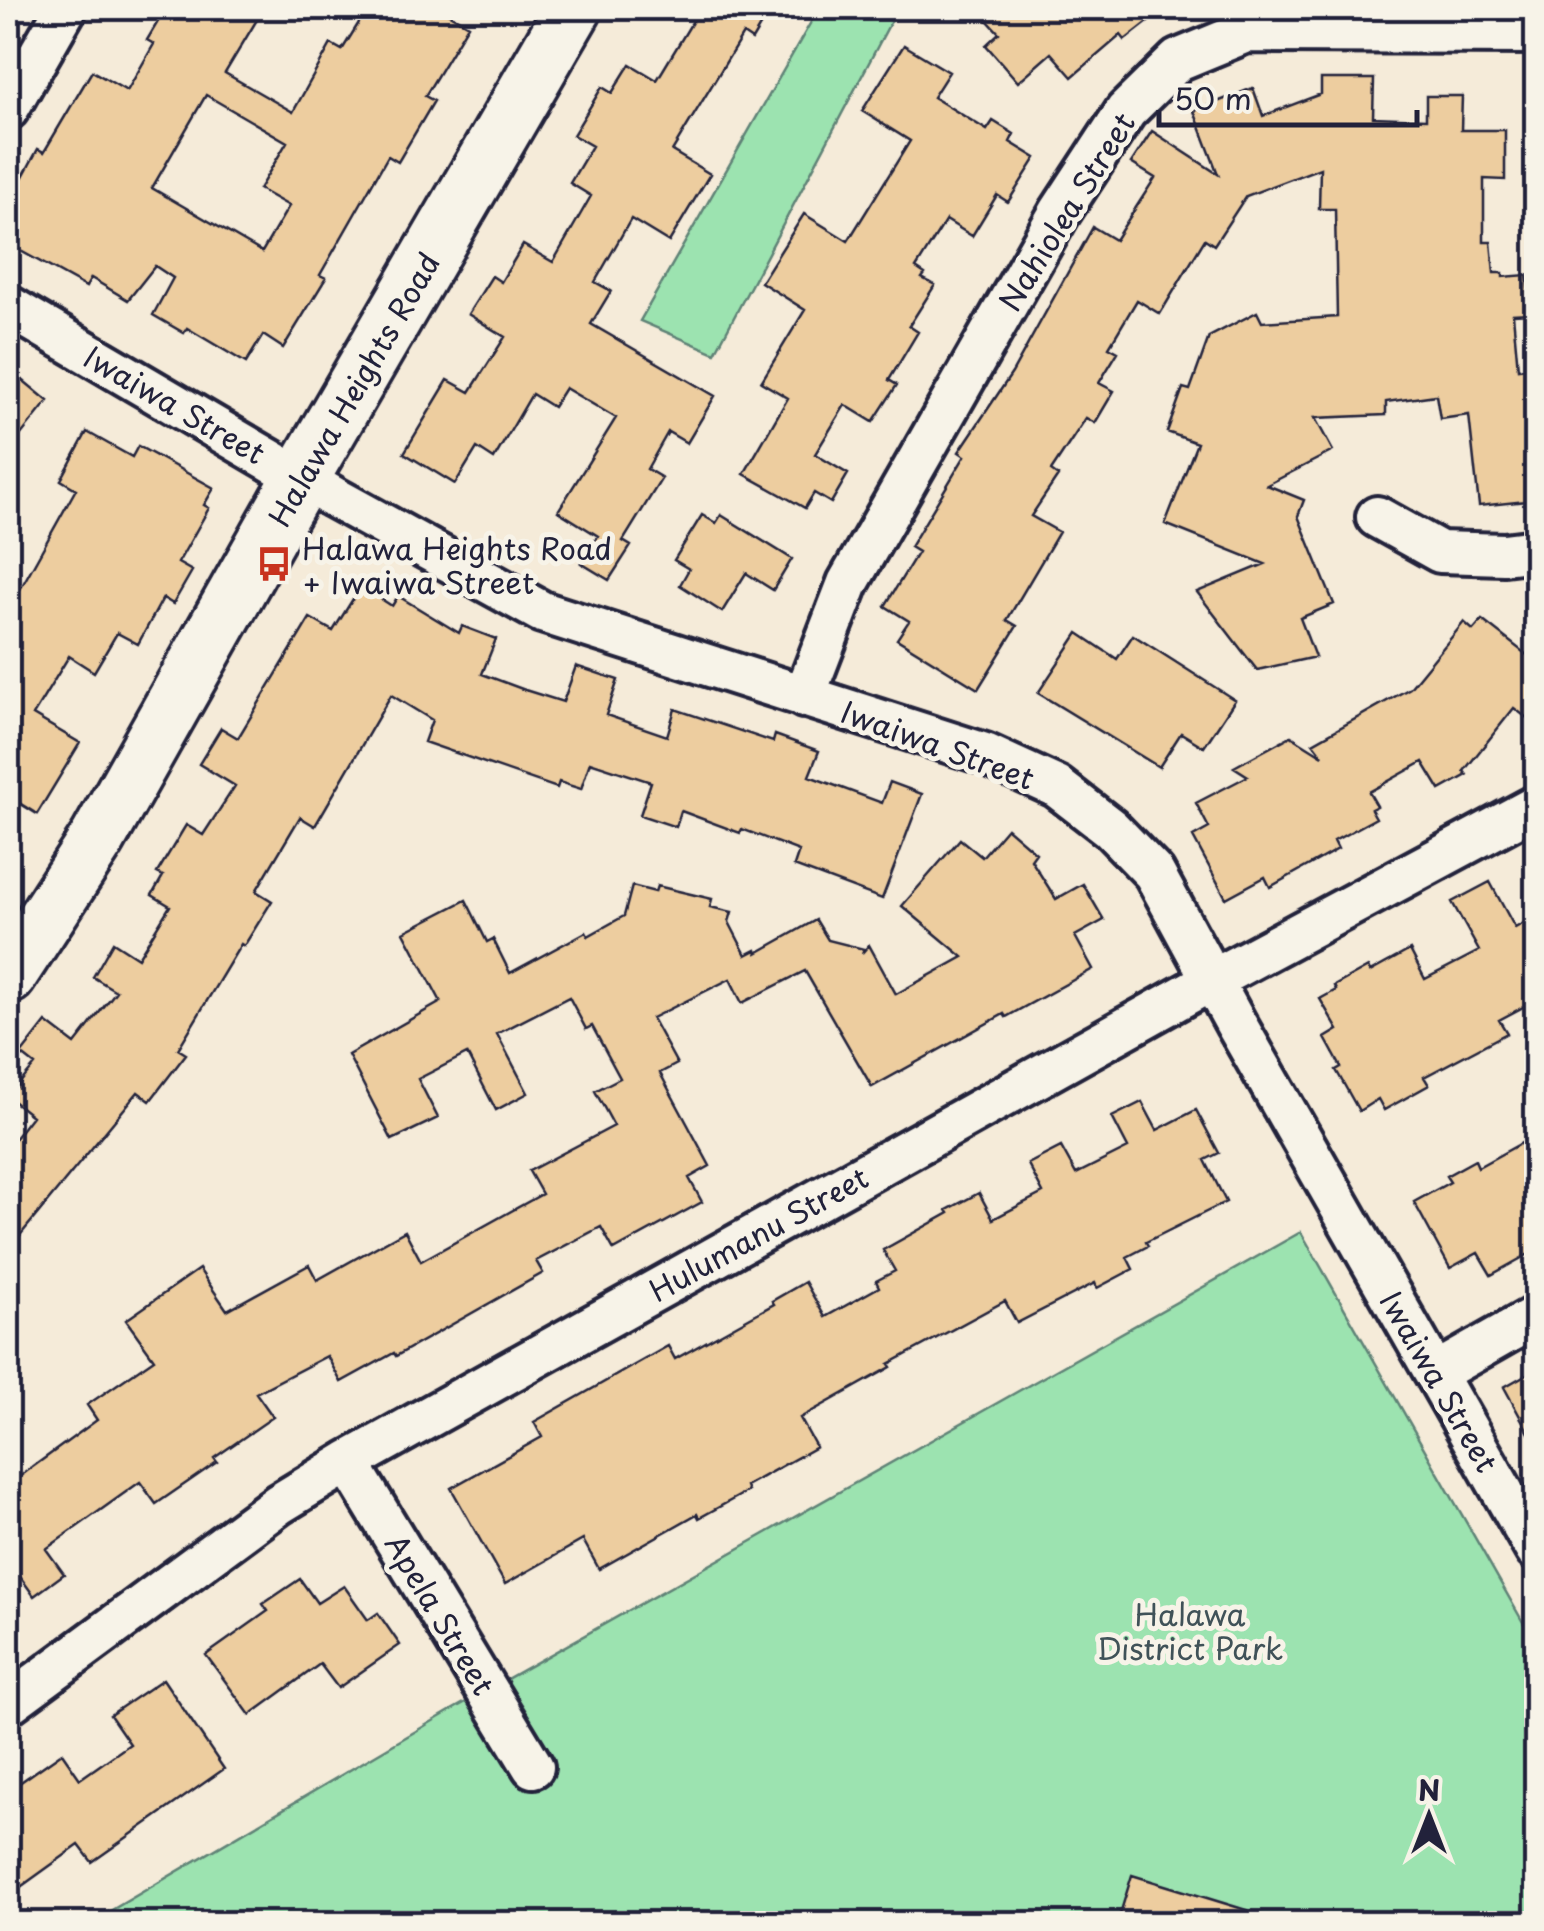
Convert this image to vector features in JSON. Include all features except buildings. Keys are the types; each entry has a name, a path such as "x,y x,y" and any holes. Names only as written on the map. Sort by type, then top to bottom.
{"street":[{"path":"8,109 66,8"},
{"name":"Halawa Heights Road","path":"8,976 98,838 574,8"},
{"name":"Nahiolea Street","path":"804,698 848,583 1060,212 1126,110 1178,60 1246,32 1536,34"},
{"name":"Iwaiwa Street","path":"8,306 301,478 542,612 985,754 1057,787 1110,828 1154,872 1536,1550"},
{"path":"1377,517 1440,552 1504,554 1536,550"},
{"name":"Hulumanu Street","path":"8,1704 278,1504 348,1462 1212,980 1536,806"},
{"path":"1436,1373 1536,1316"},
{"name":"Apela Street","path":"348,1462 532,1767"}],"green space":[{"path":"819,8 904,8 890,23 715,353 640,321"},
{"name":"Halawa District Park","path":"1301,1232 1536,1645 1536,1923 88,1924 450,1711"}],"place":[{"name":"Halawa Heights Road + Iwaiwa Street","path":"274,564"}]}
